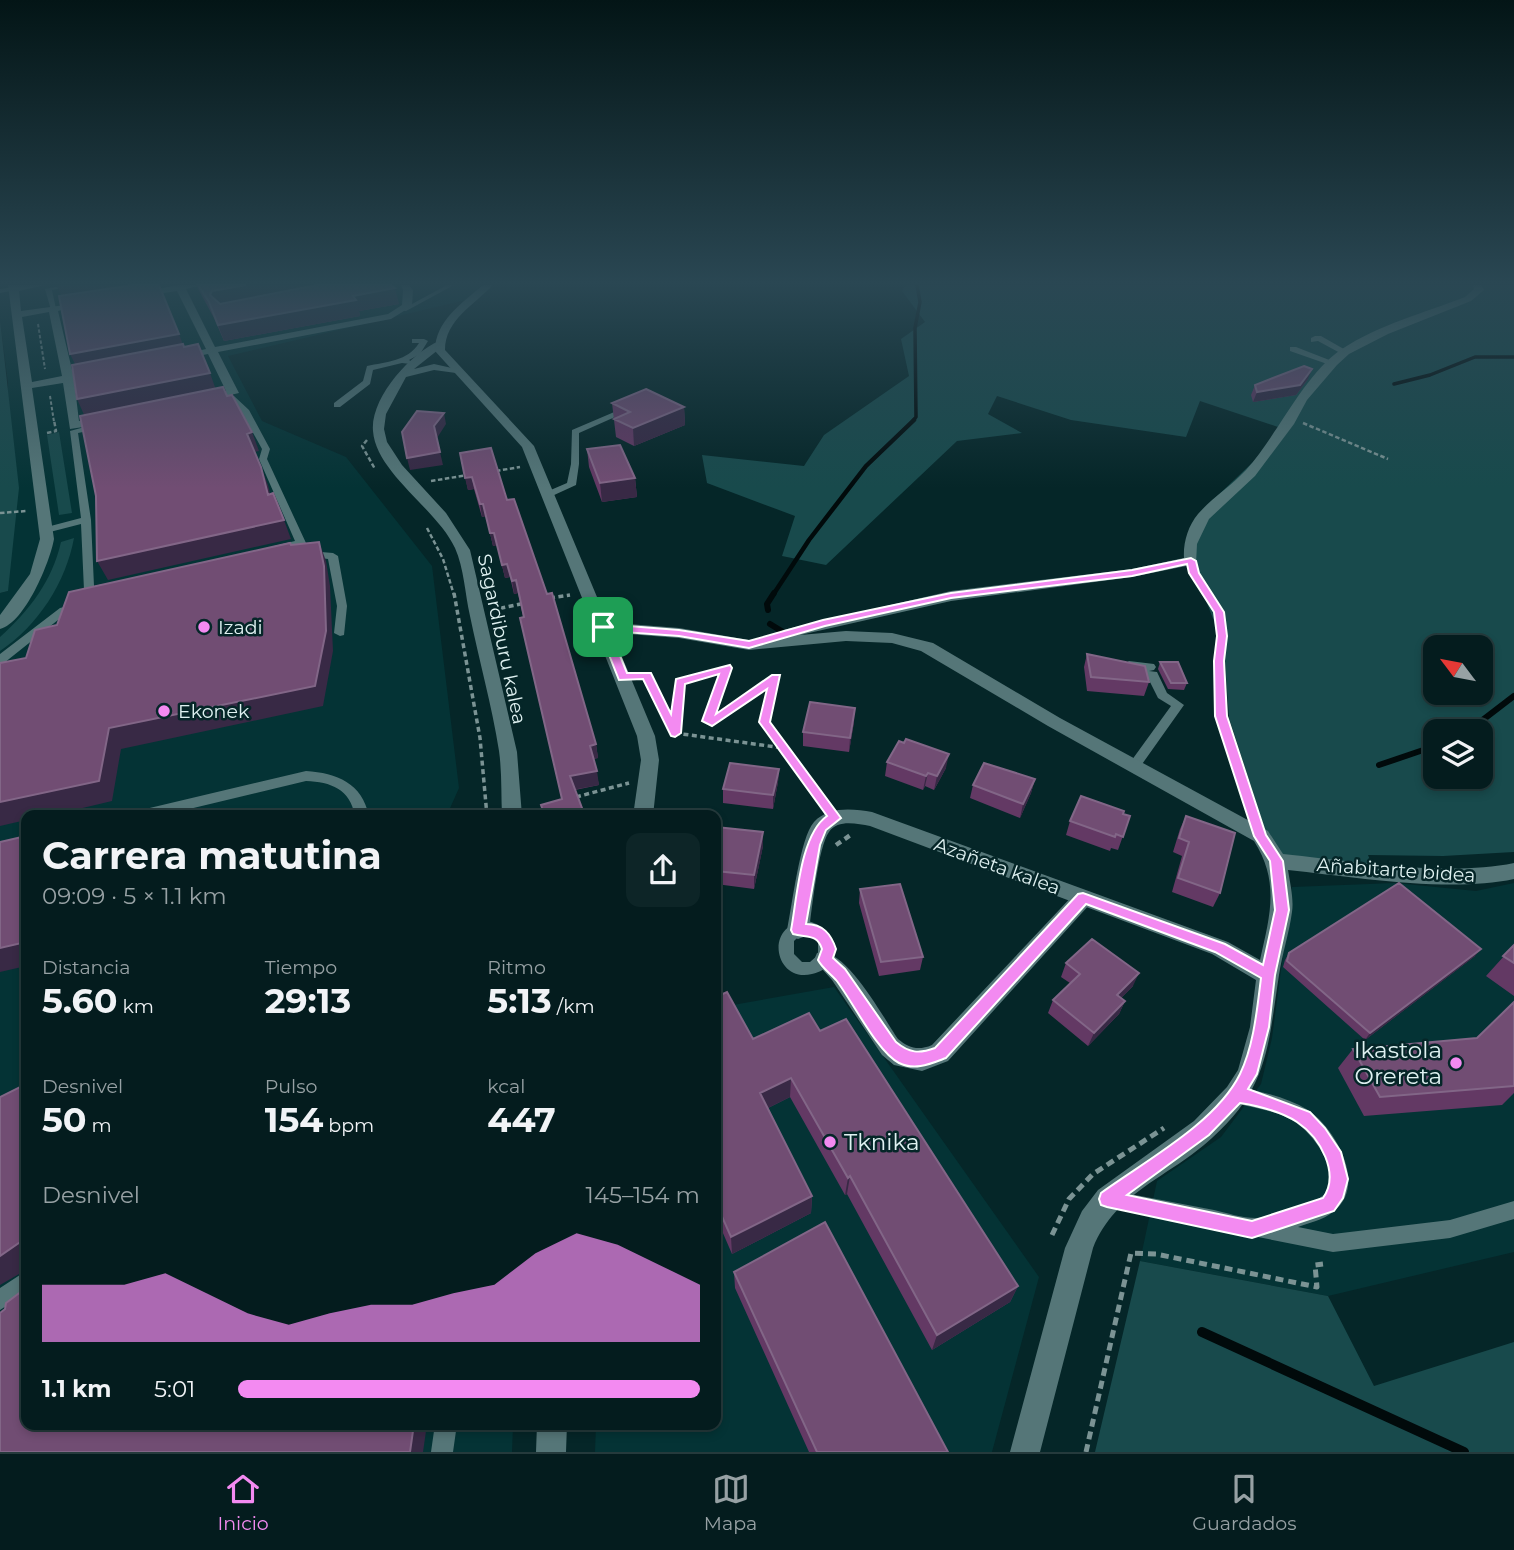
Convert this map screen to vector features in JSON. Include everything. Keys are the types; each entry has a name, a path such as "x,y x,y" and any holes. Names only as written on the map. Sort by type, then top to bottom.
{"street":[{"path":"0,624 18,604 37,574 46,550 46,530 22,353"},
{"path":"62,353 74,426 114,420"},
{"path":"161,360 199,353"},
{"path":"194,404 233,393 214,353"},
{"name":"Sagardiburu kalea","path":"427,353 411,365 399,379 381,409 380,446 390,462 451,527 463,550 508,752 512,810"},
{"path":"442,353 444,358 528,446 646,736 650,760 644,810"},
{"path":"749,645 823,623 951,596 1132,573 1191,561 1190,544 1203,517 1250,473 1290,421 1302,399 1344,353"},
{"name":"Sagardiburu kalea","path":"411,365 444,358"},
{"name":"Sagardiburu kalea","path":"411,365 456,370"},
{"path":"27,386 110,370"},
{"path":"603,627 679,633 749,645 846,636 892,638 927,648 1054,722 1135,764 1261,836 1277,861 1282,910 1268,975 1262,1027 1249,1074 1237,1096 1203,1130 1107,1199 1091,1220 1079,1248 1025,1452"},
{"name":"Azañeta kalea","path":"835,818 851,816 872,819 1220,948 1268,975"},
{"path":"798,930 814,845 821,827 835,818"},
{"name":"Añabitarte bidea","path":"1277,861 1369,871 1485,877 1514,871"},
{"path":"825,960 840,973 890,1047 902,1057 922,1060 940,1053 1083,898"},
{"path":"551,1452 552,1430"}],"lane":[{"path":"337,405 367,382 370,368 411,365 416,353"},
{"path":"1304,353 1333,363"},
{"path":"194,404 234,398 245,410 266,449 263,459 301,543 261,552"},
{"path":"549,494 571,485 575,464 575,432 638,406"},
{"path":"114,420 74,431 86,520 89,590 115,584"},
{"path":"575,464 587,462"},
{"path":"46,530 86,520"},
{"path":"281,560 308,554 333,556 342,606 340,633"},
{"path":"0,660 64,610 91,604"},
{"path":"1135,764 1178,705 1162,695 1153,676 1114,666 1150,667"},
{"path":"162,810 306,776 326,776 338,780 361,802 362,810"},
{"path":"798,930 814,930 825,938 829,949 825,960 809,967 789,961 784,944 787,937 798,930"},
{"path":"1237,1096 1255,1098 1304,1117 1328,1144 1340,1179 1337,1192 1328,1205 1252,1230"},
{"path":"1107,1199 1252,1230 1333,1243 1450,1229 1514,1210"},
{"path":"0,1300 21,1285"},
{"path":"442,1452 445,1430"}],"path":[{"path":"1290,421 1305,424 1388,459"},
{"path":"486,472 525,466 522,460"},
{"path":"420,483 470,475"},
{"path":"0,513 31,510"},
{"path":"426,527 448,569 487,778 487,810"},
{"path":"1191,561 1194,573 1219,612 1222,636 1219,661 1221,716 1261,836"},
{"path":"549,598 572,594"},
{"path":"488,611 528,603"},
{"path":"675,733 680,681 727,668 708,721 712,722 776,678 764,722 835,818"},
{"path":"623,677 647,676 675,733"},
{"path":"675,733 783,748"},
{"path":"564,800 634,782 631,793"},
{"path":"831,853 836,844 846,836 865,833"},
{"path":"1052,1235 1069,1199 1093,1174 1175,1121"},
{"path":"1086,1452 1131,1253 1156,1254 1317,1287 1315,1265 1323,1264"}],"shaded area":[{"path":"0,353 4,353 19,488 8,591 0,593"},
{"path":"4,353 242,353 228,356 262,421 346,457 432,566 459,788 449,810 21,810 21,1430 513,1430 512,1452 0,1452 0,593 8,591 8,383"},
{"path":"904,353 1514,353 1514,852 1443,856 1368,855 1375,872 1274,858 1229,718 1225,663 1214,621 1195,573 1190,532 1212,501 1290,427 1278,427 1200,401 1186,437 1071,420 997,396 988,414 1022,433 957,441 826,565 782,556 795,516 707,483 702,455 804,466 824,435 909,376"},
{"path":"59,432 72,513 59,515 47,435"},
{"path":"74,538 64,571 48,602 26,629 0,651 0,637 21,616 46,582 61,542"},
{"path":"1395,883 1476,891 1514,883 1514,1252 1328,1296 1140,1261 1157,1181 1221,1137 1261,1084 1272,1038 1292,887"},
{"name":"Tknika","path":"834,987 1039,1277 992,1452 595,1452 596,1430 721,1430 721,1007"},
{"path":"1140,1261 1328,1296 1374,1386 1514,1342 1514,1452 1095,1452"}],"building":[{"path":"137,353 202,353 210,373 77,399 72,365"},
{"path":"1304,366 1312,369 1300,385 1257,392 1255,385"},
{"path":"223,387 227,396 232,395 252,432 247,434 261,467 268,495 273,493 284,520 97,561 96,496 80,416"},
{"path":"646,389 684,407 633,428 614,419 630,412 612,403"},
{"path":"417,411 444,413 434,426 440,452 407,458 402,432"},
{"path":"620,445 635,478 600,483 587,449"},
{"path":"491,448 507,500 514,499 547,594 552,593 596,744 590,746 597,771 570,776 583,810 543,810 541,805 562,799 520,618 524,617 516,580 512,581 507,564 502,565 494,533 490,533 483,504 480,504 472,477 465,478 460,453"},
{"path":"319,542 324,566 326,631 315,686 109,728 99,781 0,802 0,663 26,658 35,630 57,625 69,592 290,543"},
{"path":"1087,654 1145,666 1149,682 1091,677"},
{"path":"1160,662 1178,662 1187,683 1171,683"},
{"path":"810,702 855,708 850,738 803,732"},
{"path":"906,739 949,754 937,776 928,773 926,776 887,762 899,741 904,743"},
{"path":"730,763 779,769 773,795 723,789"},
{"path":"984,763 1035,779 1023,804 973,785"},
{"path":"1081,796 1124,811 1123,814 1130,816 1123,837 1116,834 1115,837 1070,821"},
{"path":"1186,816 1235,833 1220,893 1178,878 1189,842 1179,838"},
{"path":"721,828 763,832 754,875 721,872"},
{"path":"21,837 21,943 0,948 0,842"},
{"path":"1399,883 1481,949 1370,1033 1287,961 1289,953"},
{"path":"900,884 923,957 881,962 860,889"},
{"path":"1092,939 1139,973 1117,995 1125,1001 1094,1033 1053,1000 1080,974 1066,963"},
{"path":"1514,945 1514,963 1503,956"},
{"path":"727,992 753,1039 809,1013 820,1031 846,1019 1018,1286 937,1335 850,1176 848,1178 791,1078 760,1093 812,1196 731,1237 721,1214 721,995"},
{"name":"Ikastola Orereta","path":"1514,1002 1514,1086 1380,1097 1353,1049 1477,1038"},
{"path":"21,1086 21,1241 0,1256 0,1097"},
{"path":"825,1222 948,1452 817,1452 734,1272"},
{"path":"21,1292 21,1430 413,1430 410,1452 0,1452 0,1313 5,1309 6,1303"}],"waterway":[{"path":"912,422 916,417 915,353"},
{"path":"1394,384 1430,375 1475,357 1514,357"},
{"path":"773,595 809,540 866,466 912,422"},
{"path":"768,610 767,604 774,593"},
{"path":"770,624 788,635"},
{"path":"1484,719 1514,696"},
{"path":"1379,765 1423,750"},
{"path":"1202,1332 1464,1452"}],"place":[{"name":"Izadi","path":"204,627"},
{"name":"Ekonek","path":"164,711"},
{"name":"Ikastola Orereta","path":"1456,1063"},
{"name":"Tknika","path":"830,1142"}],"route":[{"path":"603,627 623,677 647,676 675,733 680,681 727,668 708,721 712,722 776,678 764,722 835,818 821,827 814,845 798,930 814,930 825,938 829,949 825,960 840,973 890,1047 902,1057 922,1060 940,1053 1083,898 1220,948 1268,975 1262,1027 1249,1074 1237,1096 1255,1098 1304,1117 1319,1133 1335,1158 1340,1179 1337,1192 1328,1205 1252,1230 1107,1199 1203,1130 1237,1096 1249,1074 1262,1027 1268,975 1282,910 1277,861 1261,836 1221,716 1219,661 1222,636 1219,612 1194,573 1191,561 1132,573 951,596 823,623 749,645 679,633 603,627"}]}
